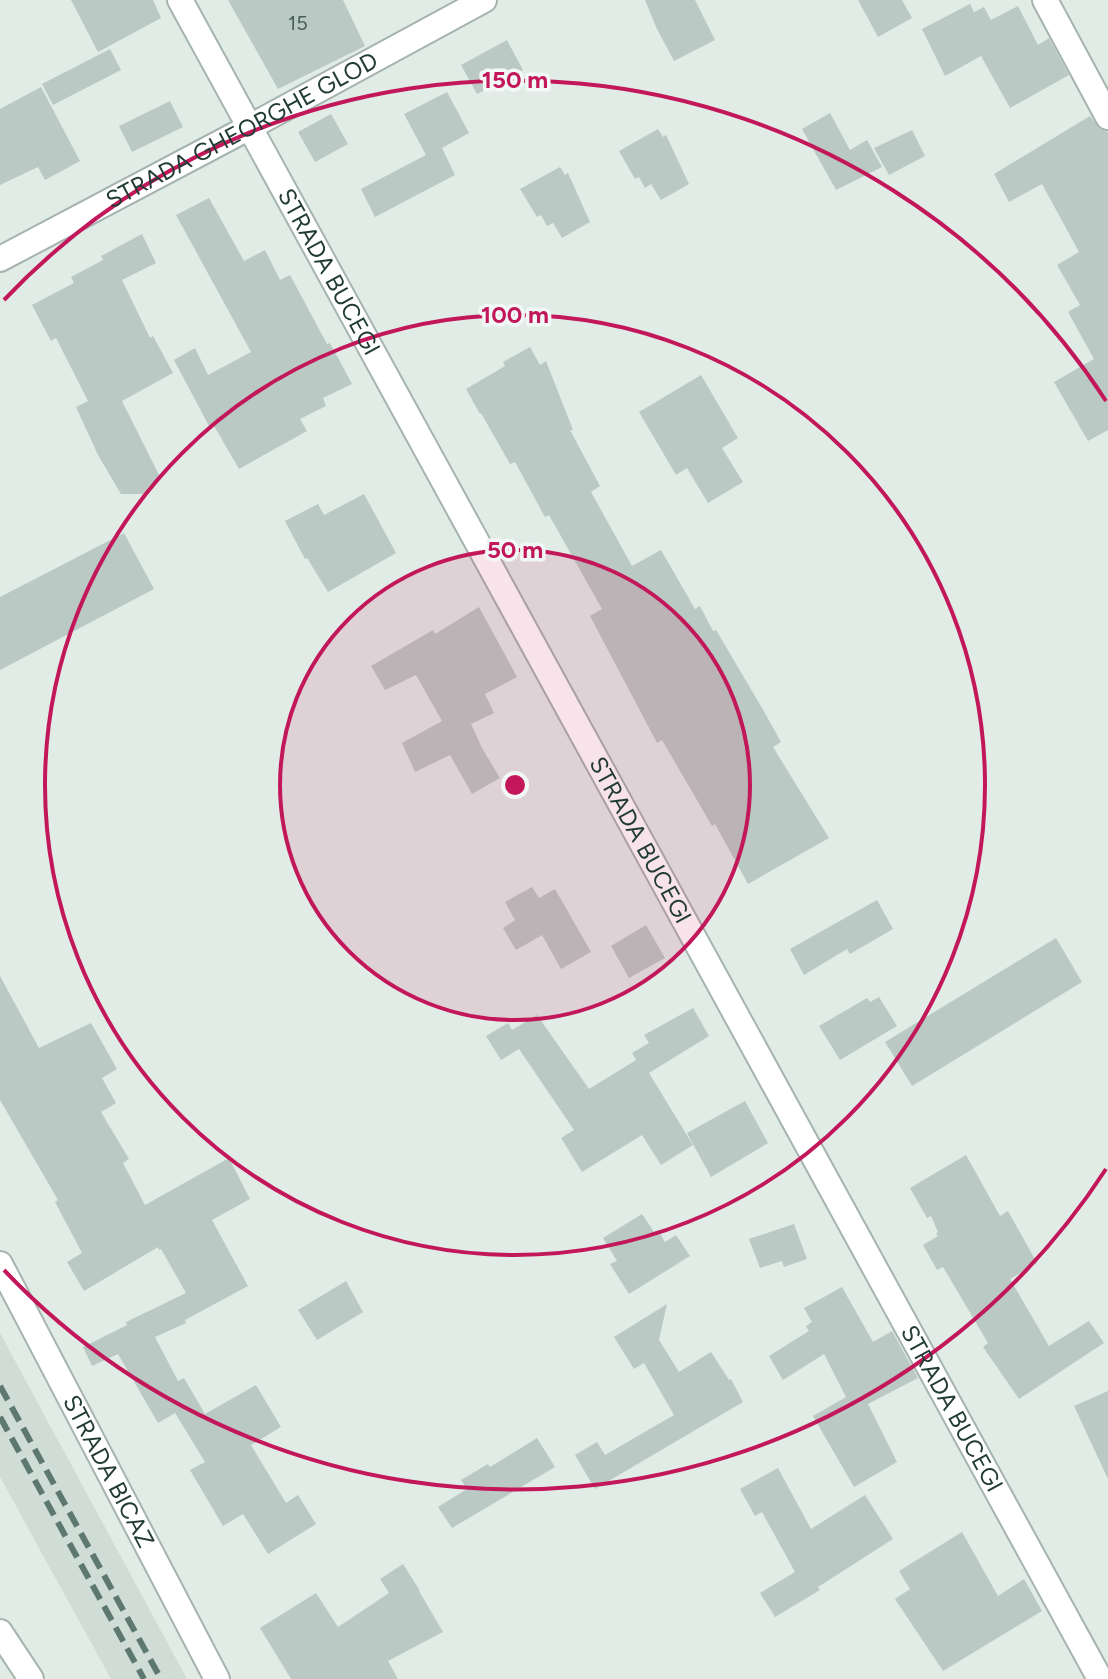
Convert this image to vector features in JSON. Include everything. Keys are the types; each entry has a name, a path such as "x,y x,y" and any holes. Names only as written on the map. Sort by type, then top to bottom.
{"street":[{"name":"STRADA BUCEGI","path":"180,0 1100,1679"},
{"name":"STRADA GHEORGHE GLOD","path":"0,259 484,0"},
{"path":"1045,0 1108,117"},
{"name":"STRADA BICAZ","path":"0,1264 217,1679"},
{"path":"0,1632 31,1679"}],"shaded area":[{"path":"0,1333 187,1679 111,1679 0,1477"}],"building":[{"path":"71,0 153,0 161,18 98,52"},
{"path":"228,0 343,0 365,46 278,89"},
{"path":"645,0 695,0 715,40 674,61"},
{"path":"858,0 902,0 912,18 878,37"},
{"path":"970,4 974,12 984,7 991,20 1018,6 1038,45 1049,38 1069,75 1010,108 981,56 945,76 922,29"},
{"path":"507,40 523,70 477,94 461,65"},
{"path":"110,49 121,70 53,105 42,84"},
{"path":"41,87 80,161 45,180 38,167 0,185 0,109"},
{"path":"447,92 469,133 442,148 455,175 375,217 361,189 426,155 404,114"},
{"path":"170,101 183,127 132,152 119,126"},
{"path":"830,113 850,150 867,140 882,167 836,190 802,129"},
{"path":"331,114 348,144 315,162 298,132"},
{"path":"1090,116 1100,129 1108,132 1108,430 1088,441 1054,382 1094,359 1068,312 1080,305 1057,265 1079,252 1042,184 1009,202 994,174"},
{"path":"658,129 663,137 666,135 689,184 661,200 651,184 645,188 639,177 635,179 619,151"},
{"path":"912,130 925,156 889,175 874,148"},
{"path":"560,167 565,175 568,173 590,222 562,238 553,223 547,226 541,215 537,217 520,189"},
{"path":"209,198 244,261 265,250 280,280 290,275 352,384 323,398 326,406 300,419 307,431 239,469 213,424 209,426 174,360 195,348 208,375 251,352 176,215"},
{"path":"142,234 156,263 122,280 150,338 153,336 173,373 122,401 161,479 143,494 121,494 98,455 76,407 88,401 56,338 51,341 32,305 74,283 71,277 103,260 101,256"},
{"path":"530,347 540,365 546,361 573,430 570,430 600,486 591,492 632,566 661,550 695,609 700,606 713,631 716,630 762,708 781,742 773,747 829,838 748,884 715,824 712,826 662,740 657,743 590,616 602,609 549,515 545,517 515,462 510,464 466,389"},
{"path":"701,375 738,438 722,448 743,482 708,503 687,468 676,475 639,412"},
{"path":"364,494 396,553 328,592 305,559 285,521 318,504 324,515"},
{"path":"124,533 154,589 0,670 0,597"},
{"path":"479,607 517,677 485,694 494,713 471,724 500,778 472,794 450,755 415,772 402,743 442,721 416,675 385,690 371,666 433,630 435,634"},
{"path":"532,887 539,898 555,889 591,952 561,969 542,935 516,950 503,928 515,920 505,902"},
{"path":"877,900 893,929 850,954 847,949 804,975 790,949"},
{"path":"646,925 665,958 629,978 611,946"},
{"path":"1056,938 1082,982 912,1086 885,1042"},
{"path":"0,976 39,1048 91,1023 117,1069 102,1078 116,1103 101,1112 129,1159 123,1163 145,1205 229,1158 250,1199 212,1220 248,1286 185,1320 186,1323 155,1337 178,1381 184,1378 205,1414 256,1385 281,1427 251,1445 286,1503 298,1495 316,1524 268,1554 243,1514 223,1526 190,1470 205,1462 175,1413 158,1423 118,1354 92,1366 83,1347 186,1293 158,1247 84,1291 67,1262 82,1253 55,1202 58,1200 0,1100"},
{"path":"879,997 897,1026 840,1060 819,1026 867,998 870,1002"},
{"path":"693,1008 709,1036 649,1073 693,1145 661,1165 642,1135 582,1172 561,1138 574,1130 519,1049 501,1060 486,1036 508,1023 512,1030 537,1015 589,1089 636,1060 632,1053 649,1043 644,1035"},
{"path":"745,1101 768,1143 711,1177 687,1133"},
{"path":"966,1155 1000,1216 1008,1211 1037,1263 1010,1279 1049,1346 1089,1321 1104,1343 1019,1399 983,1347 988,1343 943,1267 937,1270 923,1245 938,1236 938,1232 931,1216 927,1218 910,1188"},
{"path":"642,1214 665,1242 676,1235 690,1256 629,1294 610,1264 617,1261 603,1238"},
{"path":"794,1224 807,1259 784,1267 782,1261 760,1268 749,1239"},
{"path":"346,1281 363,1312 317,1340 298,1310"},
{"path":"842,1287 873,1342 892,1331 918,1378 868,1404 897,1462 854,1487 813,1416 846,1397 824,1354 783,1380 769,1356 809,1331 806,1326 812,1322 804,1308"},
{"path":"667,1304 659,1340 679,1372 711,1352 743,1402 595,1489 575,1455 597,1442 605,1455 674,1415 644,1363 634,1369 614,1337"},
{"path":"1108,1391 1108,1479 1074,1406"},
{"path":"537,1438 555,1467 452,1528 438,1507 467,1489 461,1480 488,1464 490,1467"},
{"path":"778,1468 811,1529 865,1495 893,1539 775,1617 760,1593 795,1572 762,1512 755,1516 740,1489"},
{"path":"962,1532 998,1596 1024,1579 1042,1611 943,1671 895,1599 910,1589 899,1571"},
{"path":"403,1564 443,1632 388,1661 398,1679 291,1679 260,1628 316,1593 338,1627 389,1593 380,1579"}],"railway":[{"path":"0,1386 161,1679"},
{"path":"0,1417 144,1679"}]}
